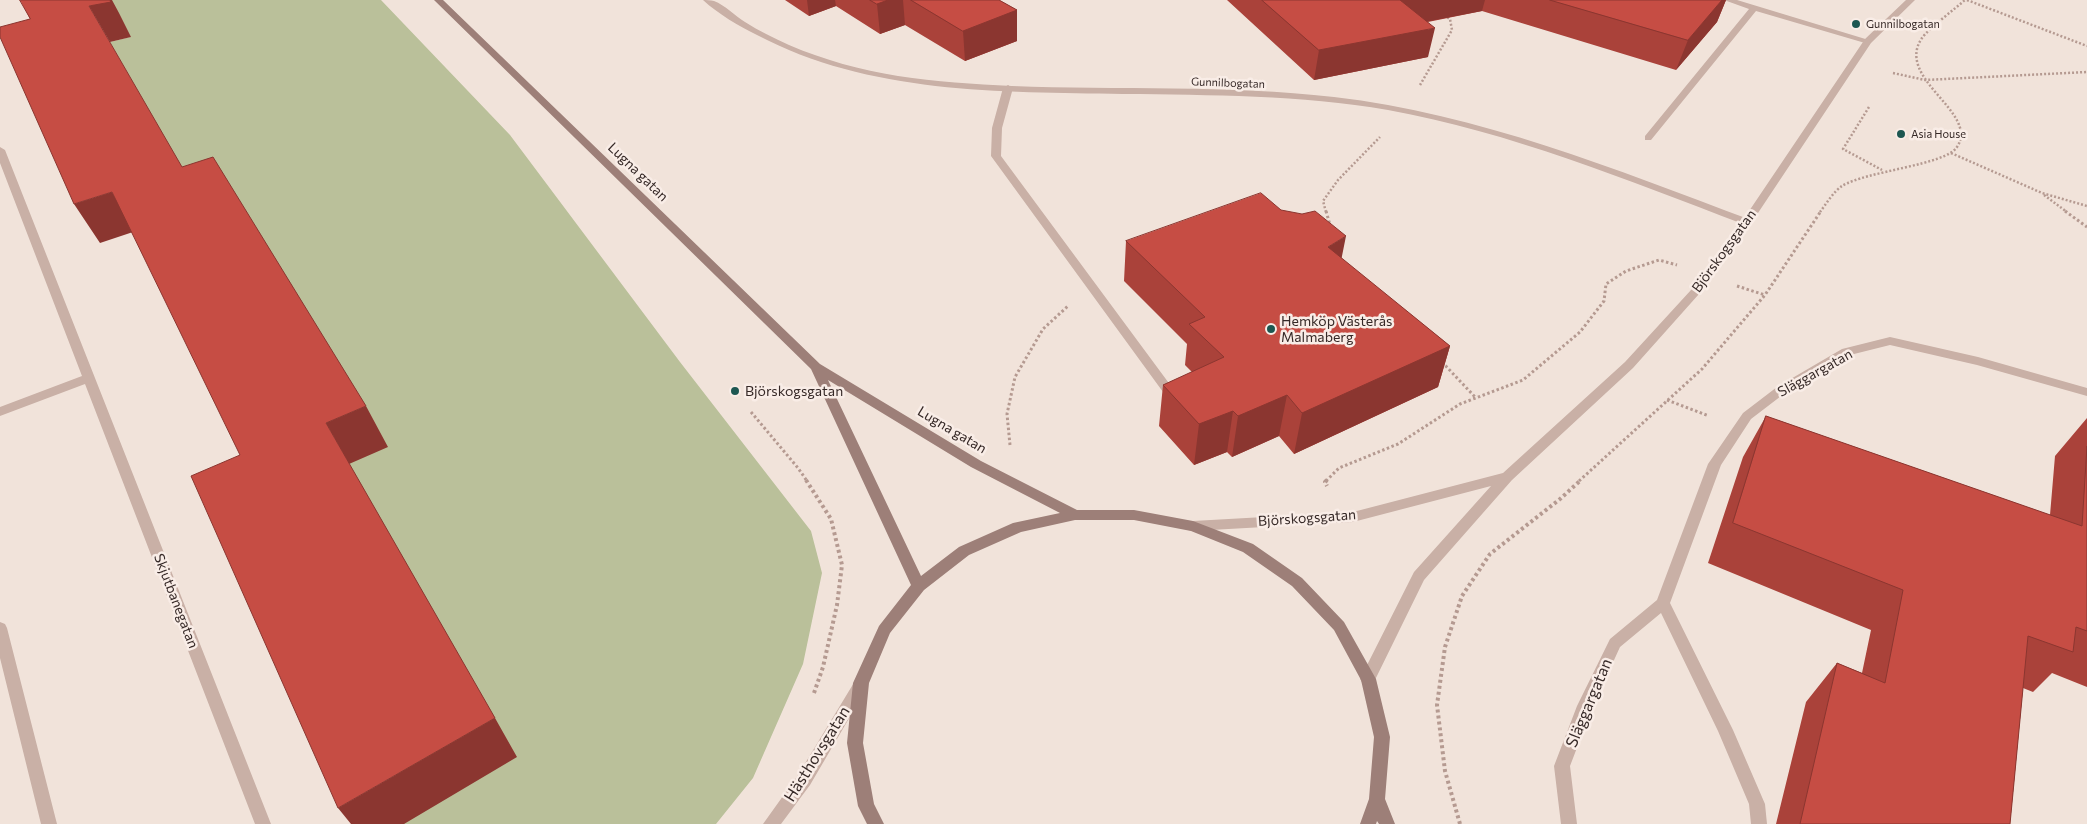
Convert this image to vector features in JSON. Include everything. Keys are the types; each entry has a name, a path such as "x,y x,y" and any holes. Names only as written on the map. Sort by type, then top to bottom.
{"main road":[{"name":"Lugna gatan","path":"438,0 816,367 976,464 1075,515"},
{"name":"Lugna gatan","path":"816,367 920,586"},
{"path":"876,824 866,806 855,743 861,683 884,630 920,586 964,551 1018,528 1075,515 1134,515 1192,526 1248,548 1297,582 1339,626 1368,679 1382,737 1378,799 1368,824"},
{"path":"1378,799 1387,824"}],"street":[{"name":"Gunnilbogatan","path":"707,0 729,17 771,41 817,60 875,76 951,86 1219,93 1333,100 1406,111 1477,127 1553,151 1747,222"},
{"path":"1728,0 1868,41"},
{"name":"Björskogsgatan","path":"1368,679 1419,576 1507,477 1629,365 1695,292 1747,222 1868,41 1911,0"},
{"path":"1648,138 1754,8"},
{"path":"1008,88 997,128 996,156 1167,389"},
{"name":"Skjutbanegatan","path":"0,150 263,824"},
{"name":"Släggargatan","path":"1569,824 1562,766 1585,706 1615,642 1663,603 1715,464 1748,416 1781,390 1846,352 1890,341 1978,362 2087,392"},
{"path":"0,412 89,378"},
{"name":"Björskogsgatan","path":"1192,526 1353,516 1507,477"},
{"path":"1663,603 1726,730 1757,804 1759,824"},
{"path":"0,628 49,824"},
{"name":"Hästhovsgatan","path":"771,824 804,780 861,683"}],"path":[{"path":"1460,824 1445,772 1438,705 1444,647 1462,596 1490,554 1560,499 1702,369 1765,295 1823,208 1842,186 1883,170 1917,165 1951,154 1956,149 1961,139 1960,123 1925,80 1916,55 1922,38 1966,0 2087,46"},
{"path":"1331,228 1323,201 1338,180 1406,111 1452,30 1450,19 1443,14"},
{"path":"1893,73 1925,80 2087,72"},
{"path":"1869,107 1843,149 1883,170"},
{"path":"1951,154 2042,193 2087,206"},
{"path":"2042,193 2087,227"},
{"path":"1329,489 1325,482 1338,468 1398,444 1460,404 1523,380 1580,332 1604,301 1606,284 1626,271 1659,260 1765,295"},
{"path":"1010,451 1007,414 1015,377 1042,330 1091,285"},
{"path":"1440,360 1476,398"},
{"path":"1668,400 1740,428"},
{"path":"751,412 798,468 831,519 842,565 837,605 823,667 813,695"}],"green space":[{"path":"109,0 381,0 510,135 680,362 811,531 822,573 803,664 753,778 716,824 404,824 349,464 110,42 130,37"}],"building":[{"path":"20,0 110,0 111,2 89,6 182,167 213,157 366,406 326,423 495,718 338,808 191,476 240,455 112,192 74,204 0,37 0,27 30,19"},
{"path":"870,0 888,0 877,4"},
{"path":"911,0 999,0 1017,10 963,31"},
{"path":"1262,0 1400,0 1435,28 1319,50"},
{"path":"1550,0 1722,0 1688,40"},
{"name":"Hemköp Västerås Malmaberg","path":"1261,193 1281,210 1302,214 1315,211 1346,236 1328,247 1450,346 1302,413 1287,395 1238,416 1233,411 1199,424 1163,385 1224,357 1189,324 1205,317 1126,241"},
{"path":"1766,416 2082,526 2087,446 2087,631 2076,627 2073,652 2028,636 2010,824 1800,824 1837,663 1885,683 1903,590 1733,523"}],"place":[{"name":"Gunnilbogatan","path":"1856,24"},
{"name":"Asia House","path":"1901,134"},
{"name":"Hemköp Västerås Malmaberg","path":"1271,329"},
{"name":"Björskogsgatan","path":"735,391"}]}
